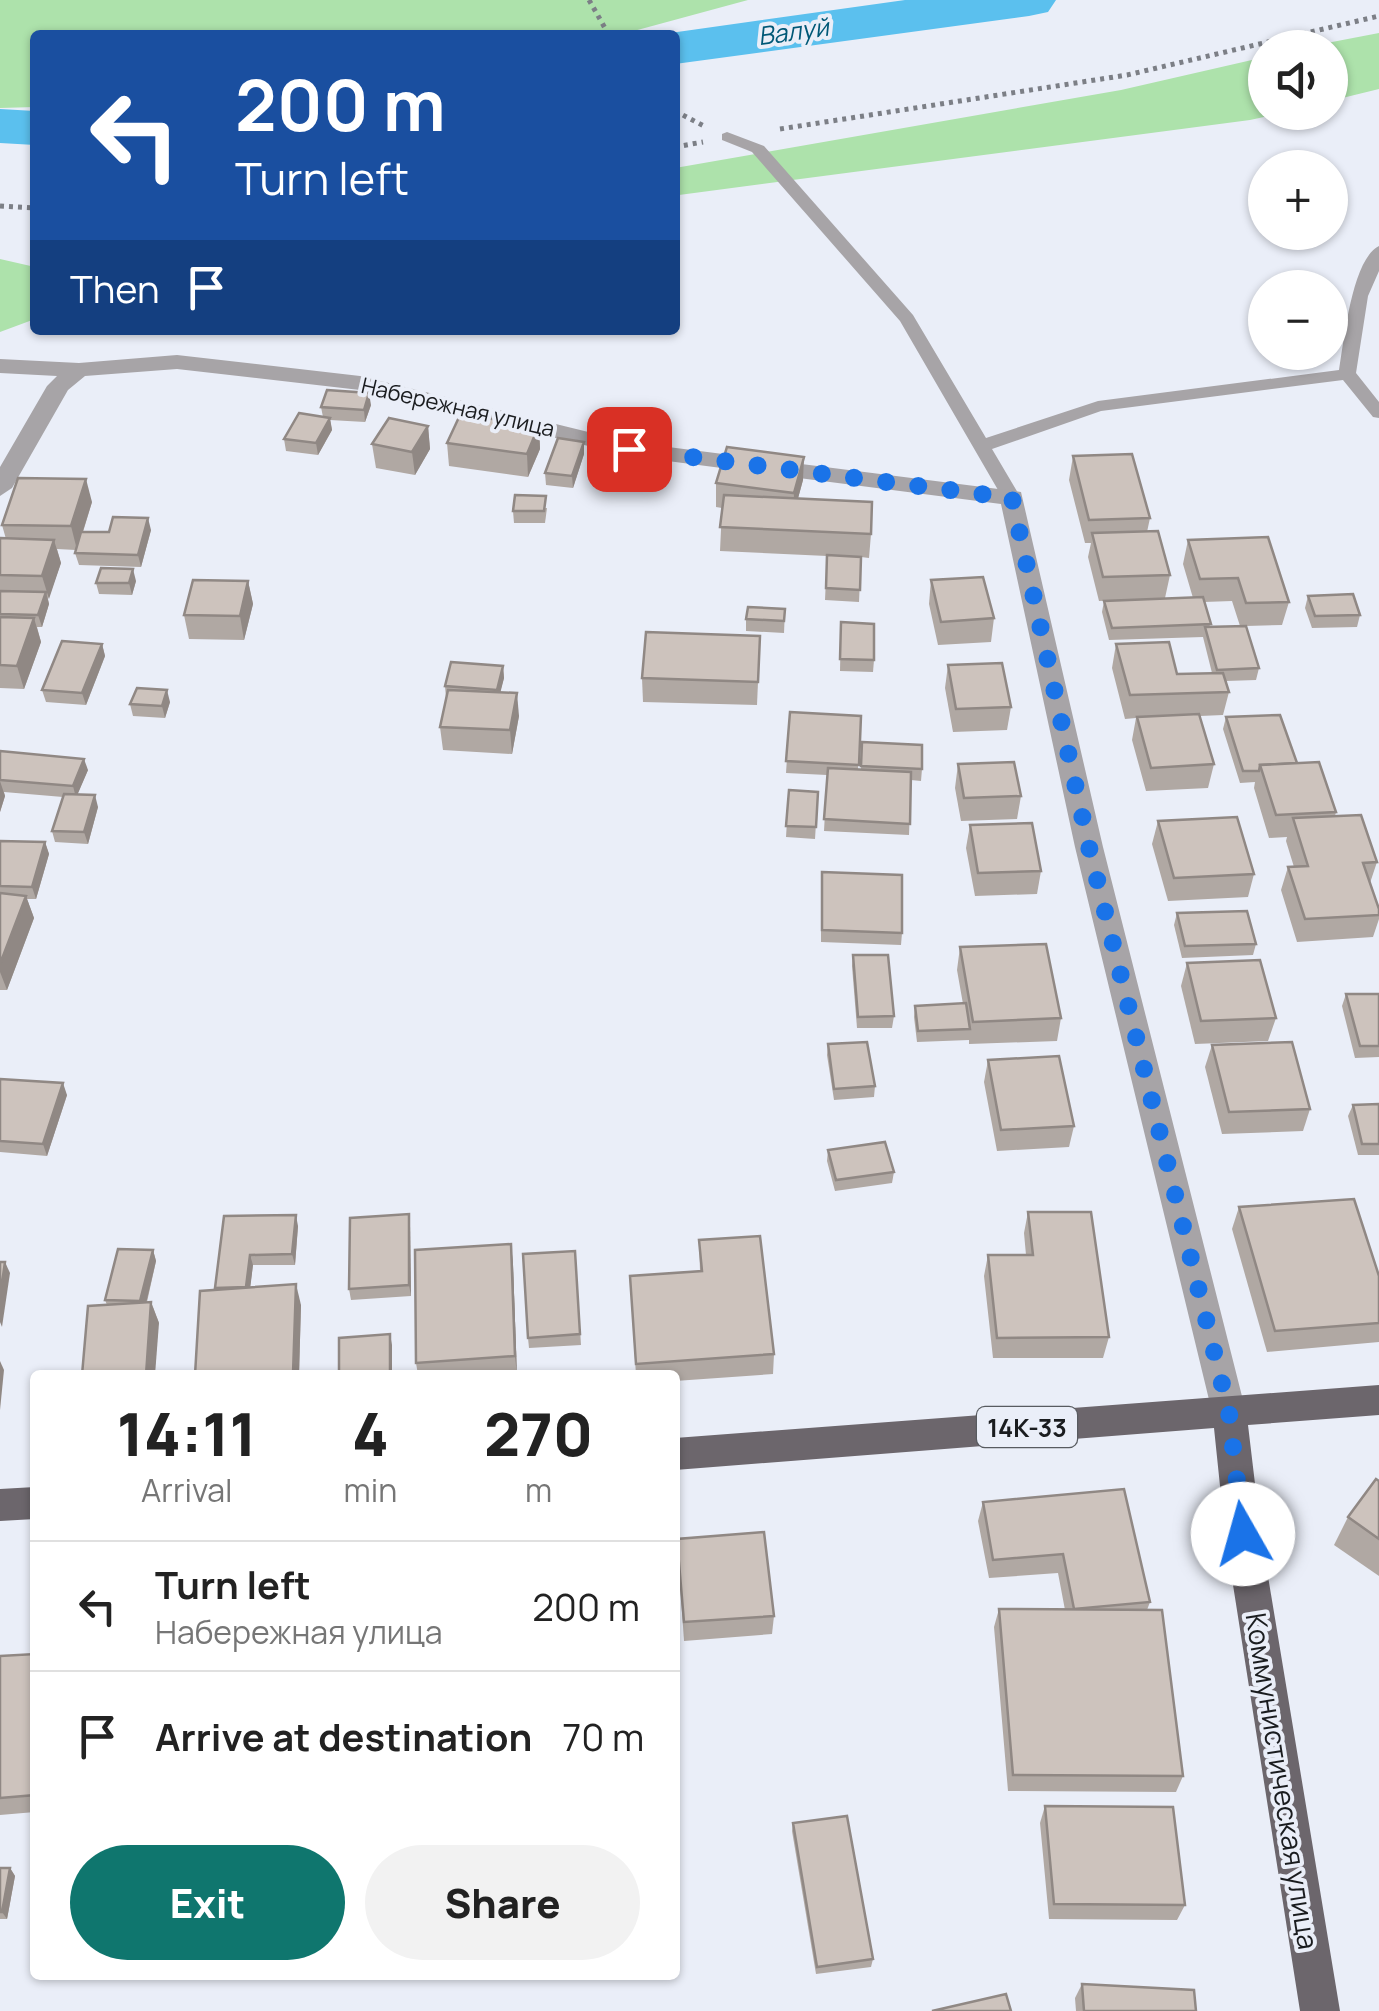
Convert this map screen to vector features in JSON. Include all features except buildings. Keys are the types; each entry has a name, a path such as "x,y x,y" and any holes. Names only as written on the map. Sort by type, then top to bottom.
{"main road":[{"name":"14К-33","path":"680,1454 1379,1400"},
{"name":"Коммунистическая улица","path":"1229,1412 1243,1534 1320,2011"},
{"path":"0,1505 30,1502"}],"street":[{"name":"Набережная улица","path":"0,366 80,370 177,362 360,383 629,449 1012,498"},
{"path":"0,488 59,386 80,370"},
{"name":"Коммунистическая улица","path":"1012,498 1089,847 1229,1412"}],"lane":[{"path":"728,137 758,149 907,318 1012,498"},
{"path":"1379,251 1360,296 1347,374 1379,412"},
{"path":"982,446 1098,406 1347,374"}],"path":[{"path":"589,0 605,30"},
{"path":"728,137 1126,75 1379,16"},
{"path":"0,206 30,208"}],"green space":[{"path":"0,0 748,0 637,30 30,30 30,107 0,108"},
{"path":"1379,33 1379,89 1348,97 1348,39"},
{"path":"1248,61 1248,120 680,195 680,167 1121,90"},
{"path":"0,259 30,266 30,321 0,332"}],"waterway":[{"name":"Валуй","path":"680,46 1029,0"},
{"name":"Валуй","path":"0,126 30,128"}],"route":[{"path":"629,449 1012,498 1089,847 1229,1412 1243,1534"}]}
